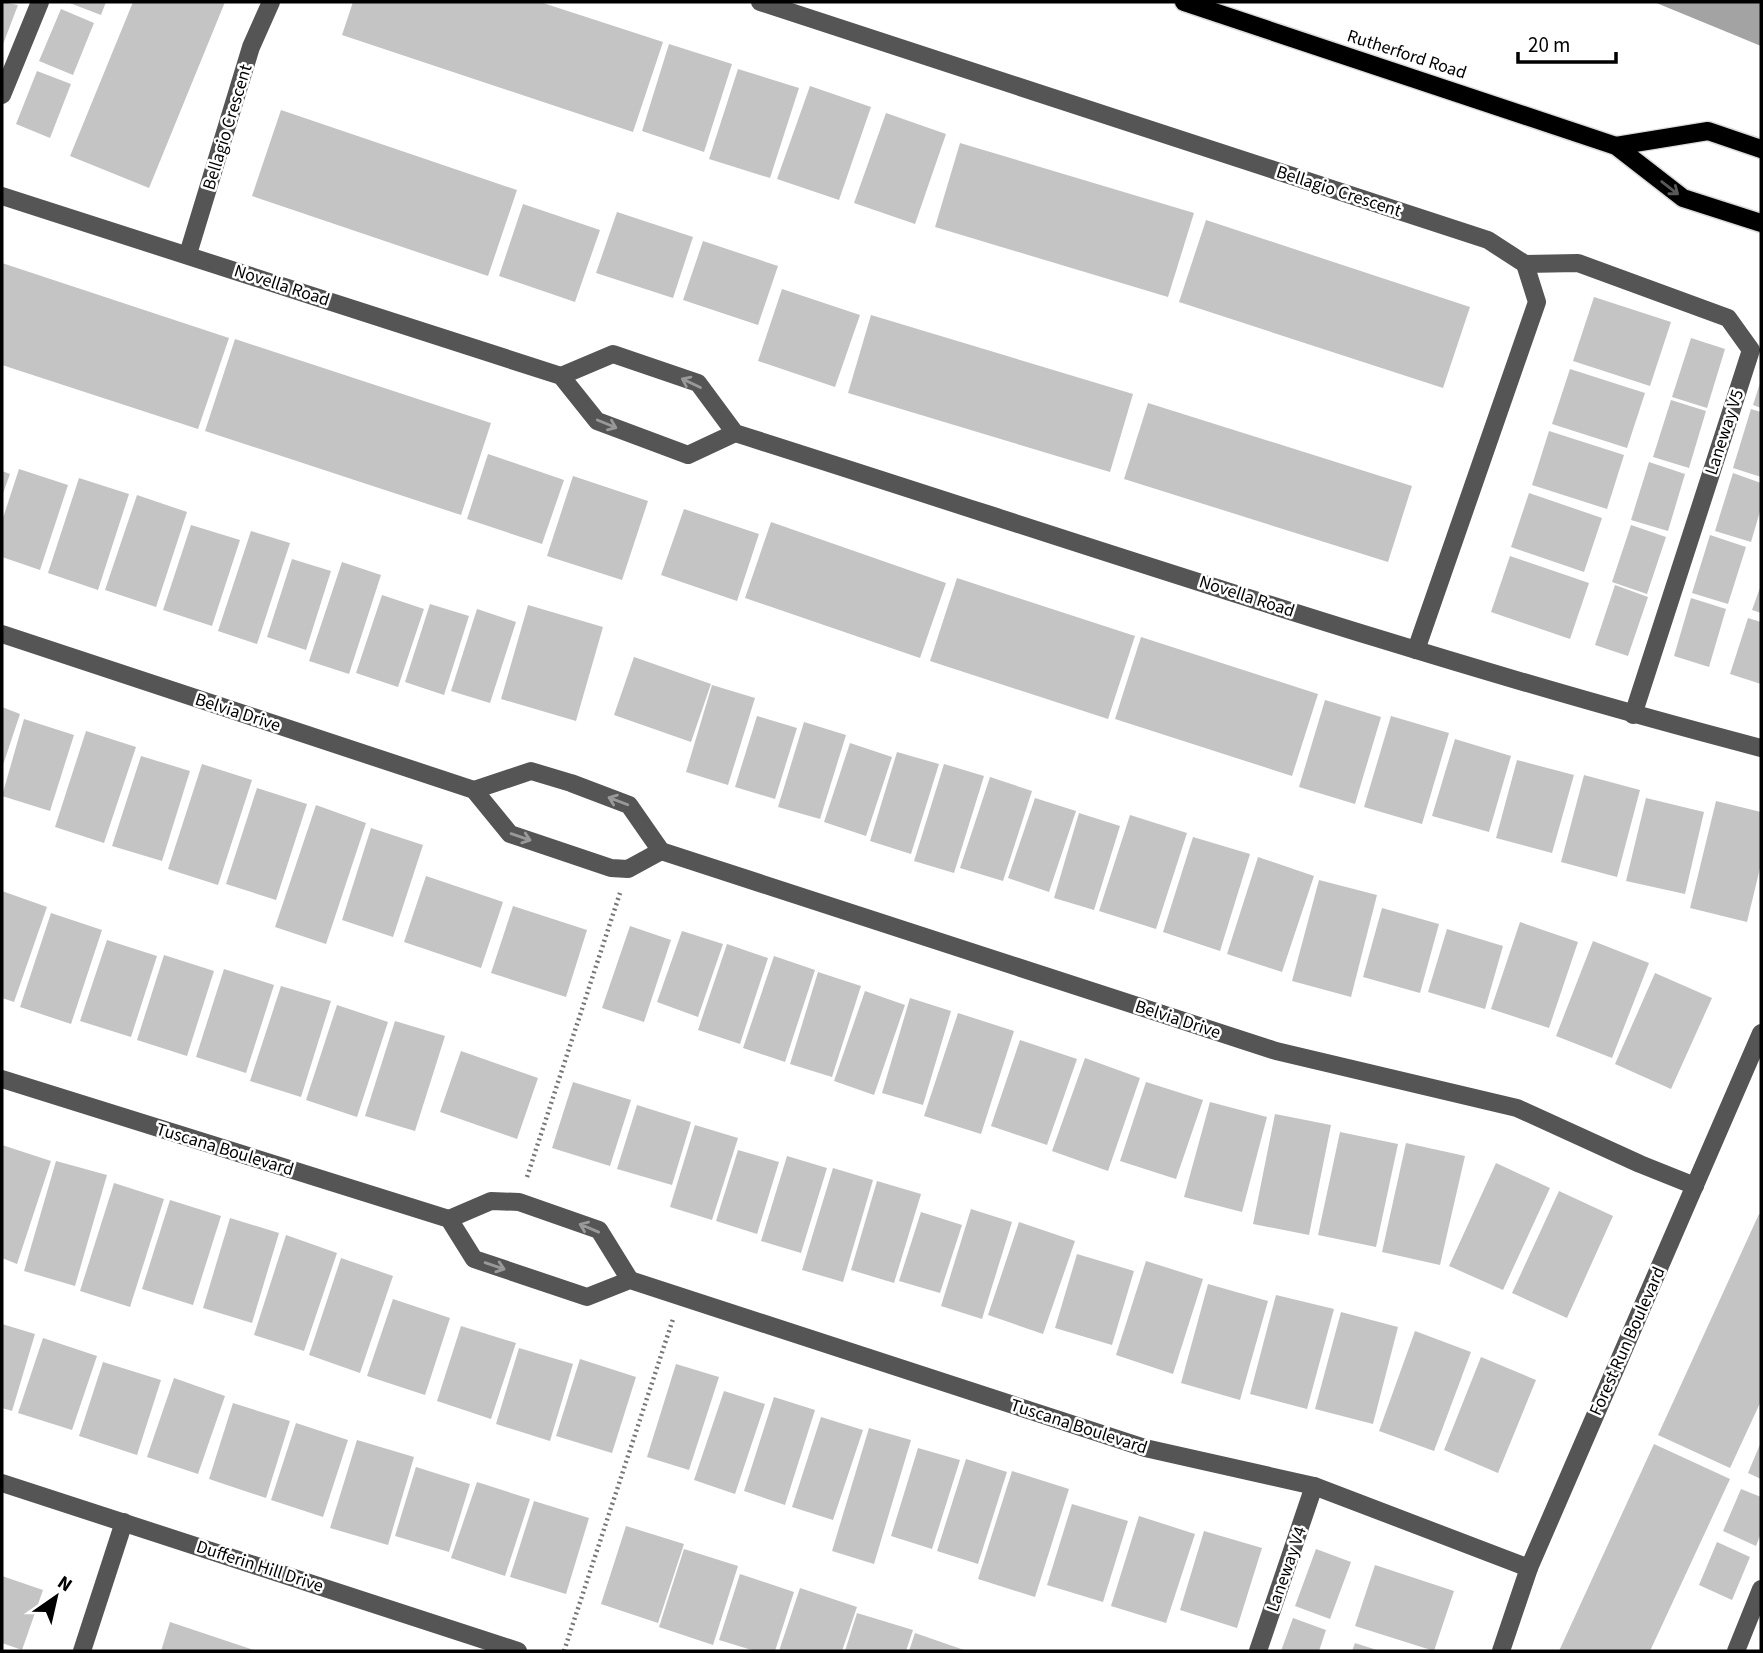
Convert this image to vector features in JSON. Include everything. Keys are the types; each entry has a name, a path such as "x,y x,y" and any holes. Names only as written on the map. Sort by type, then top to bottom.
{"main road":[{"name":"Rutherford Road","path":"1184,2 1616,146 1683,198 1761,223"},
{"name":"Rutherford Road","path":"1616,146 1708,131 1761,149"}],"street":[{"path":"2,95 40,2"},
{"name":"Bellagio Crescent","path":"188,254 251,47 271,2"},
{"name":"Bellagio Crescent","path":"760,2 1488,240 1525,264"},
{"name":"Novella Road","path":"2,196 561,376"},
{"name":"Laneway V5","path":"1525,264 1578,262 1716,313 1728,318 1751,350 1633,715"},
{"path":"1416,650 1537,302 1525,264"},
{"path":"613,354 698,383 736,433 688,455 597,421 561,376 613,354"},
{"name":"Novella Road","path":"736,433 1416,650 1633,715 1761,748"},
{"name":"Belvia Drive","path":"2,634 474,790"},
{"path":"531,771 571,783 629,805 661,851 628,869 611,869 510,834 474,790 531,771"},
{"name":"Belvia Drive","path":"661,851 1276,1051 1517,1108 1695,1186"},
{"name":"Forest Run Boulevard","path":"1501,1651 1529,1568 1761,1033"},
{"name":"Tuscana Boulevard","path":"2,1079 449,1219"},
{"path":"491,1201 519,1202 599,1230 630,1280 587,1297 474,1259 449,1219 491,1201"},
{"name":"Tuscana Boulevard","path":"630,1280 1145,1448 1314,1486 1529,1568"},
{"name":"Dufferin Hill Drive","path":"2,1483 515,1651"},
{"name":"Laneway V4","path":"1258,1651 1314,1486"},
{"path":"82,1651 124,1522"},
{"path":"1736,1651 1761,1588"}],"path":[{"path":"519,1202 628,869"},
{"path":"564,1651 681,1295"}],"shaded area":[{"path":"1654,2 1761,2 1761,46"}],"building":[{"path":"2,2 18,5 2,47"},
{"path":"67,2 106,2 101,15"},
{"path":"133,2 225,2 149,188 70,156"},
{"path":"353,2 540,2 663,42 633,132 342,35"},
{"path":"61,9 94,23 73,75 39,61"},
{"path":"669,44 732,64 704,152 642,131"},
{"path":"738,69 799,88 770,178 709,159"},
{"path":"37,71 71,84 50,138 16,124"},
{"path":"810,86 871,107 839,200 777,179"},
{"path":"281,110 517,190 488,276 252,196"},
{"path":"886,113 946,134 915,224 854,203"},
{"path":"960,143 1194,213 1168,297 935,227"},
{"path":"523,204 600,230 575,302 499,276"},
{"path":"617,212 693,237 673,298 596,273"},
{"path":"1206,220 1470,307 1443,388 1179,302"},
{"path":"703,241 778,266 758,325 683,300"},
{"path":"2,263 229,338 198,429 2,365"},
{"path":"782,289 860,315 835,387 758,361"},
{"path":"1594,297 1671,322 1650,386 1573,361"},
{"path":"871,315 1133,394 1110,472 848,393"},
{"path":"1691,338 1725,349 1707,408 1672,397"},
{"path":"235,339 491,423 461,515 205,431"},
{"path":"1570,369 1645,393 1627,448 1552,424"},
{"path":"1761,380 1761,408 1753,405"},
{"path":"1671,400 1706,411 1689,468 1653,457"},
{"path":"1148,403 1412,486 1388,562 1124,479"},
{"path":"1751,409 1761,412 1761,477 1733,468"},
{"path":"1549,431 1624,455 1607,509 1532,485"},
{"path":"488,454 564,480 542,544 467,519"},
{"path":"1649,462 1685,474 1668,531 1631,520"},
{"path":"19,469 68,485 40,570 2,557 2,521"},
{"path":"2,471 10,474 2,496"},
{"path":"1733,473 1761,483 1761,508 1751,542 1715,531"},
{"path":"573,476 648,501 622,580 547,556"},
{"path":"79,478 129,494 98,590 48,573"},
{"path":"1529,493 1602,518 1584,572 1511,547"},
{"path":"137,495 187,512 156,607 105,590"},
{"path":"684,509 759,534 737,601 661,575"},
{"path":"771,522 946,583 920,658 745,598"},
{"path":"191,525 240,540 212,626 163,610"},
{"path":"1631,525 1666,537 1647,594 1612,582"},
{"path":"251,531 290,543 257,644 218,631"},
{"path":"1710,535 1746,547 1728,604 1692,593"},
{"path":"1510,556 1589,583 1570,639 1491,612"},
{"path":"292,559 331,571 306,650 267,637"},
{"path":"342,562 381,575 349,674 309,661"},
{"path":"957,578 1135,636 1108,719 930,661"},
{"path":"1615,585 1648,597 1628,656 1595,645"},
{"path":"1761,585 1761,613 1752,610"},
{"path":"382,595 424,609 398,687 356,673"},
{"path":"1691,598 1726,609 1709,667 1674,656"},
{"path":"430,604 469,616 444,695 405,682"},
{"path":"528,605 603,627 576,721 501,699"},
{"path":"477,609 516,622 490,703 451,691"},
{"path":"1748,618 1761,622 1761,684 1730,674"},
{"path":"1141,637 1318,694 1292,776 1115,719"},
{"path":"634,657 711,684 691,742 614,715"},
{"path":"712,685 755,698 728,785 686,772"},
{"path":"1325,700 1381,717 1355,804 1299,787"},
{"path":"2,707 20,714 2,768"},
{"path":"757,716 797,728 775,799 735,787"},
{"path":"1391,716 1449,733 1422,824 1364,807"},
{"path":"24,719 74,735 50,811 2,796"},
{"path":"804,722 846,735 820,819 778,807"},
{"path":"86,731 136,747 104,843 55,827"},
{"path":"1455,739 1511,756 1489,832 1432,816"},
{"path":"850,743 892,757 866,836 824,822"},
{"path":"897,752 939,764 911,854 870,841"},
{"path":"141,756 190,771 162,861 112,846"},
{"path":"1517,760 1574,775 1552,853 1496,838"},
{"path":"202,764 252,780 218,885 168,869"},
{"path":"944,764 984,776 954,873 914,861"},
{"path":"1584,775 1640,790 1617,877 1561,862"},
{"path":"990,777 1032,791 1003,881 960,868"},
{"path":"257,788 307,804 276,900 226,884"},
{"path":"1035,798 1076,811 1049,892 1008,878"},
{"path":"1646,798 1704,812 1685,894 1626,881"},
{"path":"1716,801 1761,812 1761,864 1747,922 1690,908"},
{"path":"316,805 366,823 326,944 275,927"},
{"path":"1079,813 1120,826 1094,910 1054,898"},
{"path":"1130,815 1187,833 1156,929 1099,911"},
{"path":"371,828 423,845 393,937 342,920"},
{"path":"1193,837 1250,854 1220,951 1163,932"},
{"path":"1258,857 1314,876 1282,972 1227,954"},
{"path":"426,876 503,902 481,968 404,942"},
{"path":"1319,880 1377,895 1351,997 1292,981"},
{"path":"2,891 47,907 14,1002 2,998"},
{"path":"513,906 587,930 566,997 491,973"},
{"path":"1382,908 1439,924 1420,993 1363,977"},
{"path":"51,913 102,930 71,1024 20,1007"},
{"path":"1520,922 1578,942 1549,1028 1491,1009"},
{"path":"630,926 671,940 644,1022 602,1008"},
{"path":"1447,929 1503,946 1485,1009 1428,992"},
{"path":"682,931 723,944 698,1017 657,1002"},
{"path":"107,940 157,956 131,1037 80,1021"},
{"path":"1593,941 1649,963 1612,1058 1556,1036"},
{"path":"727,944 768,958 740,1044 698,1030"},
{"path":"164,955 214,971 187,1056 137,1040"},
{"path":"774,956 815,970 785,1062 743,1048"},
{"path":"224,969 274,985 246,1073 196,1057"},
{"path":"818,972 861,986 832,1077 790,1064"},
{"path":"1655,973 1712,998 1671,1089 1615,1064"},
{"path":"281,986 331,1001 301,1097 250,1081"},
{"path":"865,991 905,1005 874,1095 834,1081"},
{"path":"910,998 951,1011 923,1105 882,1093"},
{"path":"337,1005 388,1022 357,1117 306,1100"},
{"path":"958,1013 1014,1031 981,1134 924,1116"},
{"path":"395,1021 445,1036 415,1131 365,1116"},
{"path":"1020,1040 1077,1059 1047,1145 991,1126"},
{"path":"461,1051 538,1078 517,1139 440,1112"},
{"path":"1085,1058 1140,1078 1108,1171 1052,1151"},
{"path":"573,1082 631,1100 610,1166 552,1148"},
{"path":"1146,1082 1203,1100 1176,1179 1120,1161"},
{"path":"1210,1102 1267,1117 1242,1212 1184,1197"},
{"path":"637,1105 691,1122 672,1185 617,1169"},
{"path":"1275,1114 1331,1125 1309,1235 1253,1224"},
{"path":"695,1125 738,1138 712,1220 670,1207"},
{"path":"1340,1132 1398,1144 1376,1247 1318,1235"},
{"path":"1406,1143 1465,1156 1440,1265 1382,1252"},
{"path":"2,1145 51,1161 17,1264 2,1258"},
{"path":"738,1150 779,1162 757,1234 716,1221"},
{"path":"787,1156 827,1168 801,1253 761,1241"},
{"path":"56,1161 107,1175 75,1286 24,1271"},
{"path":"1496,1163 1550,1188 1503,1290 1449,1266"},
{"path":"833,1168 873,1180 843,1282 802,1270"},
{"path":"877,1181 921,1194 894,1283 851,1270"},
{"path":"114,1183 164,1199 130,1307 80,1291"},
{"path":"1559,1191 1613,1216 1567,1318 1512,1293"},
{"path":"170,1200 221,1216 193,1305 142,1289"},
{"path":"971,1209 1012,1222 982,1319 941,1306"},
{"path":"921,1212 962,1225 940,1293 899,1281"},
{"path":"1759,1214 1761,1401 1730,1468 1658,1435"},
{"path":"230,1218 279,1233 252,1323 203,1308"},
{"path":"1019,1222 1075,1241 1043,1334 988,1315"},
{"path":"286,1235 337,1253 304,1351 254,1335"},
{"path":"1077,1254 1134,1271 1112,1345 1055,1328"},
{"path":"341,1258 393,1276 360,1373 309,1355"},
{"path":"1146,1261 1203,1279 1173,1374 1116,1355"},
{"path":"1208,1284 1268,1301 1240,1400 1181,1383"},
{"path":"1276,1295 1334,1309 1307,1409 1250,1394"},
{"path":"393,1299 450,1318 425,1395 367,1376"},
{"path":"1341,1312 1398,1327 1373,1424 1315,1409"},
{"path":"2,1324 35,1334 12,1411 2,1408"},
{"path":"461,1326 516,1343 491,1419 437,1401"},
{"path":"1415,1331 1471,1352 1434,1451 1379,1431"},
{"path":"43,1338 97,1356 72,1430 18,1413"},
{"path":"519,1348 573,1364 550,1441 496,1424"},
{"path":"1481,1357 1536,1380 1498,1473 1444,1450"},
{"path":"580,1359 636,1377 612,1453 556,1436"},
{"path":"103,1362 161,1380 137,1455 79,1436"},
{"path":"676,1364 719,1377 689,1470 647,1457"},
{"path":"174,1378 225,1396 198,1474 147,1457"},
{"path":"724,1391 765,1404 735,1494 694,1480"},
{"path":"774,1397 815,1410 785,1505 744,1491"},
{"path":"233,1403 290,1421 266,1498 209,1479"},
{"path":"821,1417 863,1430 833,1520 792,1507"},
{"path":"296,1423 348,1440 323,1517 271,1500"},
{"path":"869,1428 911,1440 874,1564 832,1551"},
{"path":"357,1440 414,1457 388,1545 330,1528"},
{"path":"1761,1442 1761,1479 1748,1473"},
{"path":"1654,1444 1730,1479 1650,1651 1559,1651"},
{"path":"918,1448 960,1460 932,1549 891,1536"},
{"path":"966,1459 1007,1472 978,1564 937,1551"},
{"path":"416,1467 470,1484 449,1552 395,1536"},
{"path":"1012,1471 1069,1489 1035,1597 978,1579"},
{"path":"477,1482 530,1499 505,1576 451,1558"},
{"path":"1741,1489 1761,1497 1761,1533 1756,1546 1723,1531"},
{"path":"534,1501 589,1518 566,1594 510,1577"},
{"path":"1072,1504 1128,1521 1103,1602 1047,1585"},
{"path":"1139,1516 1195,1534 1166,1623 1111,1606"},
{"path":"626,1526 684,1544 658,1623 601,1604"},
{"path":"1204,1531 1262,1548 1237,1628 1180,1610"},
{"path":"1717,1542 1750,1557 1732,1600 1699,1585"},
{"path":"684,1549 738,1566 713,1645 659,1627"},
{"path":"1316,1549 1351,1562 1330,1619 1295,1606"},
{"path":"1375,1565 1454,1591 1434,1651 1355,1626"},
{"path":"740,1574 794,1592 775,1651 755,1651 719,1640"},
{"path":"2,1576 43,1590 22,1650 2,1643"},
{"path":"800,1588 857,1607 842,1651 779,1651"},
{"path":"857,1613 913,1630 906,1651 845,1651"},
{"path":"1293,1618 1326,1630 1319,1651 1281,1651"},
{"path":"170,1622 257,1651 161,1651"},
{"path":"915,1633 967,1651 909,1651"},
{"path":"1355,1643 1380,1651 1352,1651"}]}
